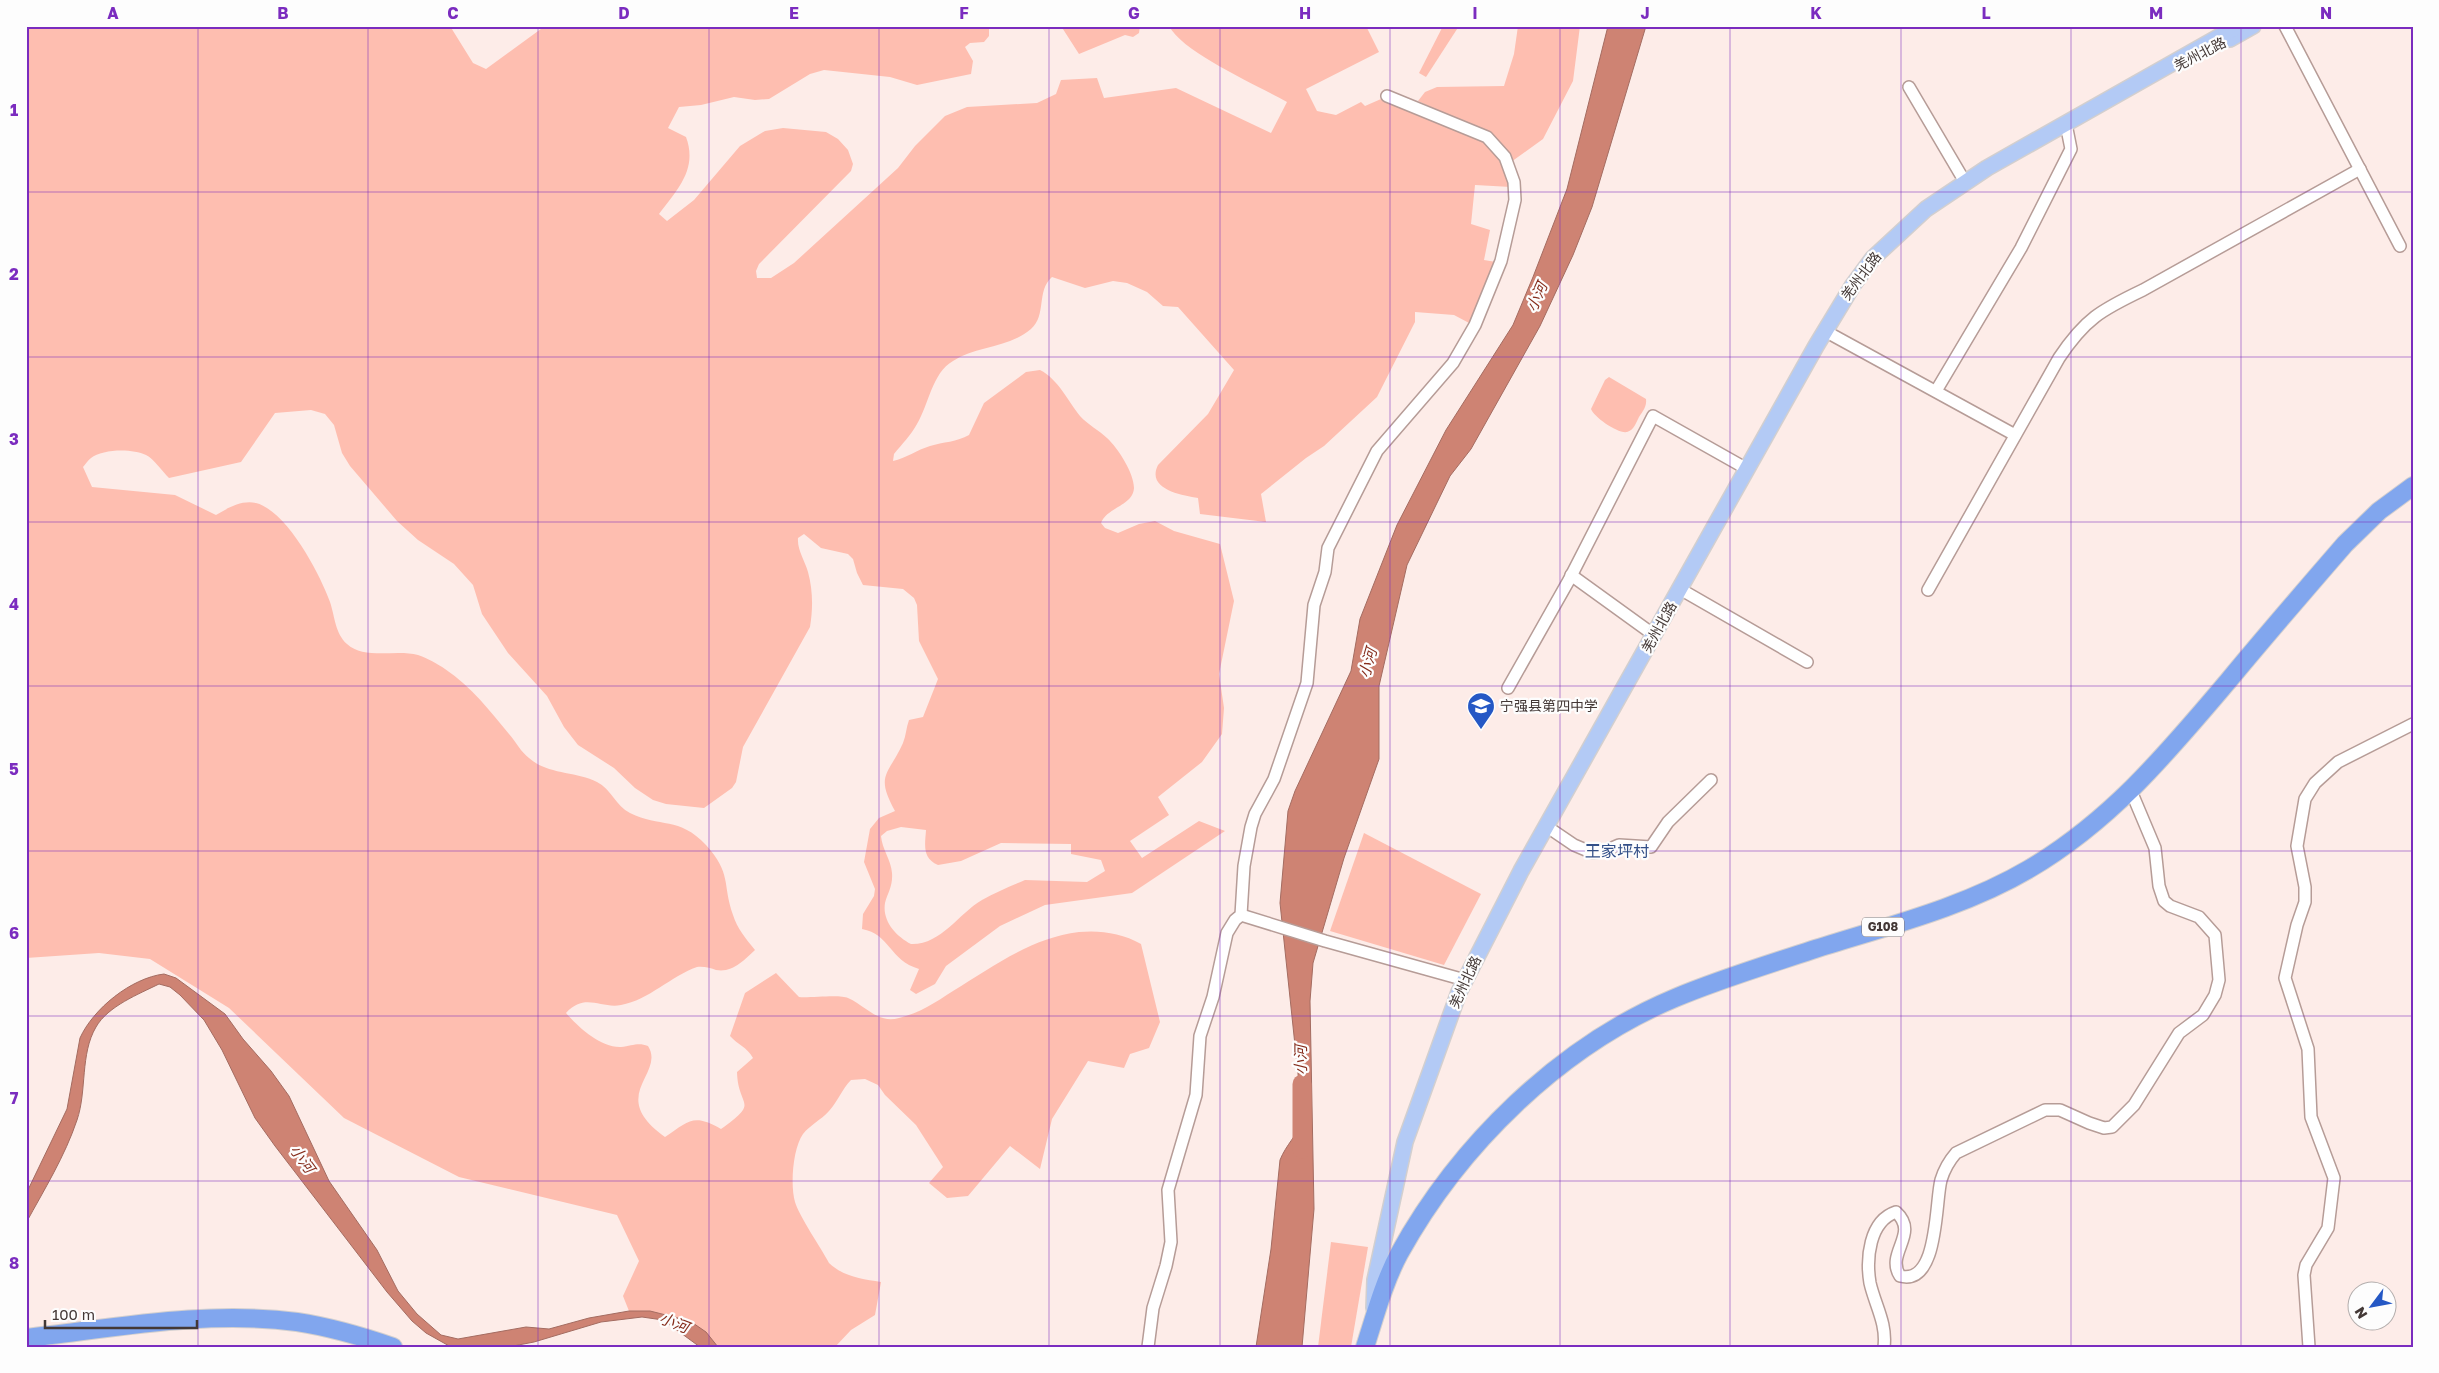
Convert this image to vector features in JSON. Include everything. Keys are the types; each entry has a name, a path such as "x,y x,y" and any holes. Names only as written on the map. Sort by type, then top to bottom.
{"highway":[{"name":"G108","path":"1365,1347 1374,1317 1399,1254 1457,1168 1512,1108 1543,1080 1584,1048 1674,998 1948,905 2008,880 2048,857 2081,834 2131,790 2168,752 2345,544 2379,511 2413,486"},
{"path":"26,1338 159,1323 252,1320 282,1321 326,1327 393,1347"}],"main road":[{"name":"羌州北路","path":"1374,1317 1375,1280 1405,1142 1439,1045 1465,980 1546,826 1825,331 1853,285 1877,253 1926,209 1965,182 2238,26"},
{"name":"羌州北路","path":"2146,79 2186,63 2253,26"}],"street":[{"path":"2285,26 2400,246"},
{"path":"1909,87 1965,182"},
{"path":"1246,916 1244,866 1251,827 1255,814 1274,779 1307,683 1314,605 1325,572 1328,548 1377,451 1453,363 1475,325 1501,261 1515,200 1514,182 1505,157 1488,137 1387,96"},
{"path":"1936,391 2021,248 2071,149 2066,124"},
{"path":"1928,590 2059,358 2082,327 2093,317 2360,169"},
{"path":"1825,331 2015,435"},
{"path":"1508,688 1571,575 1653,416 1747,469"},
{"path":"1571,575 1654,636"},
{"path":"1680,590 1807,662"},
{"path":"2309,1347 2304,1275 2306,1265 2328,1228 2334,1178 2311,1117 2308,1049 2285,978 2297,925 2305,902 2306,887 2297,846 2306,800 2312,786 2324,773 2343,758 2413,724"},
{"path":"1546,826 1574,845 1593,853 1605,852 1619,844 1651,847 1668,822 1711,780"},
{"path":"1884,1347 1884,1328 1870,1283 1868,1267 1871,1244 1876,1230 1888,1214 1896,1212 1905,1224 1905,1232 1895,1262 1895,1270 1900,1276 1907,1278 1915,1275 1920,1270 1931,1250 1940,1204 1941,1181 1950,1159 1956,1153 2045,1110 2060,1110 2104,1128 2112,1127 2134,1105 2178,1033 2203,1014 2212,1002 2219,980 2215,934 2199,917 2170,906 2164,901 2159,886 2155,848 2131,790"},
{"path":"1148,1347 1153,1308 1171,1242 1168,1190 1196,1095 1200,1036 1213,997 1227,933 1234,920 1246,916 1325,941 1465,980"}],"shaded area":[{"path":"26,26 450,26 473,63 486,69 545,26 587,28 594,26 989,26 989,36 984,42 970,43 965,47 973,61 971,74 917,85 890,77 824,70 810,74 769,99 755,100 734,97 701,105 679,107 668,128 686,137 689,159 679,188 659,214 667,221 694,200 740,146 765,131 783,128 826,132 838,139 848,150 853,164 851,171 759,264 756,271 757,278 771,278 794,263 898,168 915,146 945,116 967,107 1037,103 1056,94 1061,80 1097,78 1104,98 1176,88 1271,133 1287,102 1205,58 1189,47 1169,26 1366,26 1379,52 1306,89 1317,111 1336,115 1361,102 1365,106 1381,99 1476,136 1497,151 1502,159 1511,187 1475,185 1471,224 1490,230 1484,260 1496,262 1471,324 1454,315 1415,312 1415,322 1377,397 1324,446 1261,494 1266,522 1200,514 1198,498 1175,493 1161,485 1157,480 1158,465 1208,414 1234,370 1178,307 1163,306 1147,292 1127,283 1113,281 1085,288 1052,277 1044,289 1039,317 1031,329 1003,344 962,356 946,366 940,373 917,424 894,454 893,461 930,446 955,441 969,435 984,403 1026,372 1040,370 1052,379 1083,419 1111,442 1125,461 1131,475 1134,488 1133,494 1125,503 1104,518 1101,523 1105,528 1118,533 1139,524 1155,521 1174,531 1220,544 1234,601 1219,674 1224,708 1222,734 1202,762 1158,797 1169,815 1130,841 1142,858 1199,821 1225,831 1132,893 1045,905 1000,926 946,966 935,984 916,994 910,990 919,969 901,960 878,936 862,929 863,914 874,896 875,889 864,862 870,829 879,818 895,811 886,789 886,776 903,743 909,720 923,717 938,679 919,641 917,605 914,598 903,589 863,585 853,559 848,554 821,548 804,534 798,538 812,593 810,627 743,747 736,782 732,788 704,808 666,804 653,800 635,788 614,768 578,745 564,727 547,696 508,653 482,614 473,585 454,564 418,540 397,521 350,466 342,453 334,425 325,414 311,410 275,413 241,462 169,478 149,457 133,451 117,450 102,453 91,458 83,467 92,487 175,495 216,515 235,505 250,502 268,508 290,530 310,560 330,602 340,635 347,644 362,652 410,653 436,663 455,676 480,699 529,758 553,770 597,782 630,813 678,826 696,836 706,845 723,871 730,904 737,924 755,950 742,962 728,970 697,967 631,1002 614,1006 586,1002 580,1003 566,1013 590,1036 606,1044 621,1047 638,1044 648,1046 651,1056 650,1066 638,1097 640,1109 648,1122 665,1137 686,1123 697,1120 712,1124 721,1129 741,1113 744,1104 738,1084 737,1072 753,1058 748,1051 730,1036 745,993 776,973 799,997 844,997 878,1016 892,1019 907,1016 927,1007 1013,954 1061,935 1095,931 1119,935 1141,944 1160,1022 1149,1048 1130,1054 1124,1068 1088,1061 1052,1119 1040,1169 1010,1146 968,1196 947,1198 929,1183 943,1167 916,1125 885,1095 878,1085 865,1079 851,1080 829,1111 803,1134 797,1148 793,1177 793,1195 801,1215 829,1263 847,1274 881,1282 875,1315 851,1330 835,1347 718,1347 700,1330 678,1318 654,1312 629,1311 623,1296 639,1261 617,1215 459,1177 344,1118 229,1008 150,959 99,953 26,958","holes":["901,827 926,830 925,846 927,855 929,859 938,865 961,861 1001,843 1071,844 1071,854 1101,860 1105,871 1087,882 1025,880 982,900 949,928 931,940 911,944 895,932 886,916 885,903 891,885 892,873 881,836 887,831"]},
{"path":"1061,26 1140,26 1139,33 1133,37 1125,35 1079,54"},
{"path":"1443,26 1459,26 1426,77 1419,73"},
{"path":"1518,26 1580,26 1573,81 1543,139 1511,162 1491,135 1418,101 1425,92 1437,87 1504,86 1514,54"},
{"path":"1609,377 1646,399 1646,404 1635,426 1627,432 1607,424 1591,409 1605,380"},
{"path":"1364,833 1481,894 1444,965 1330,931"},
{"path":"1331,1242 1368,1247 1351,1347 1318,1347"}],"water":[{"path":"1608,26 1646,26 1592,207 1573,255 1540,326 1471,449 1450,476 1407,565 1379,686 1379,759 1344,858 1313,963 1310,1001 1314,1209 1302,1347 1256,1347 1271,1249 1280,1160 1303,1121 1280,903 1288,811 1295,791 1351,671 1360,619 1397,525 1446,430 1513,325 1533,277 1567,189"},
{"path":"164,974 176,978 225,1014 243,1039 271,1071 289,1096 329,1181 377,1250 398,1291 417,1314 441,1335 458,1339 526,1327 549,1329 589,1318 629,1311 650,1311 690,1321 706,1332 718,1347 700,1347 663,1320 642,1317 601,1322 534,1342 508,1347 451,1347 426,1333 412,1321 387,1292 255,1118 222,1050 204,1020 170,987 159,984 133,996 116,1007 96,1027 88,1049 77,1120 60,1160 26,1223 26,1194 67,1109 80,1038 86,1027 104,1006 126,988 151,977"}],"waterway":[{"name":"小河","path":"1302,1084 1302,1149"}],"place":[{"name":"宁强县第四中学","path":"1481,730"}],"district":[{"name":"王家坪村","path":"1617,851"}]}
